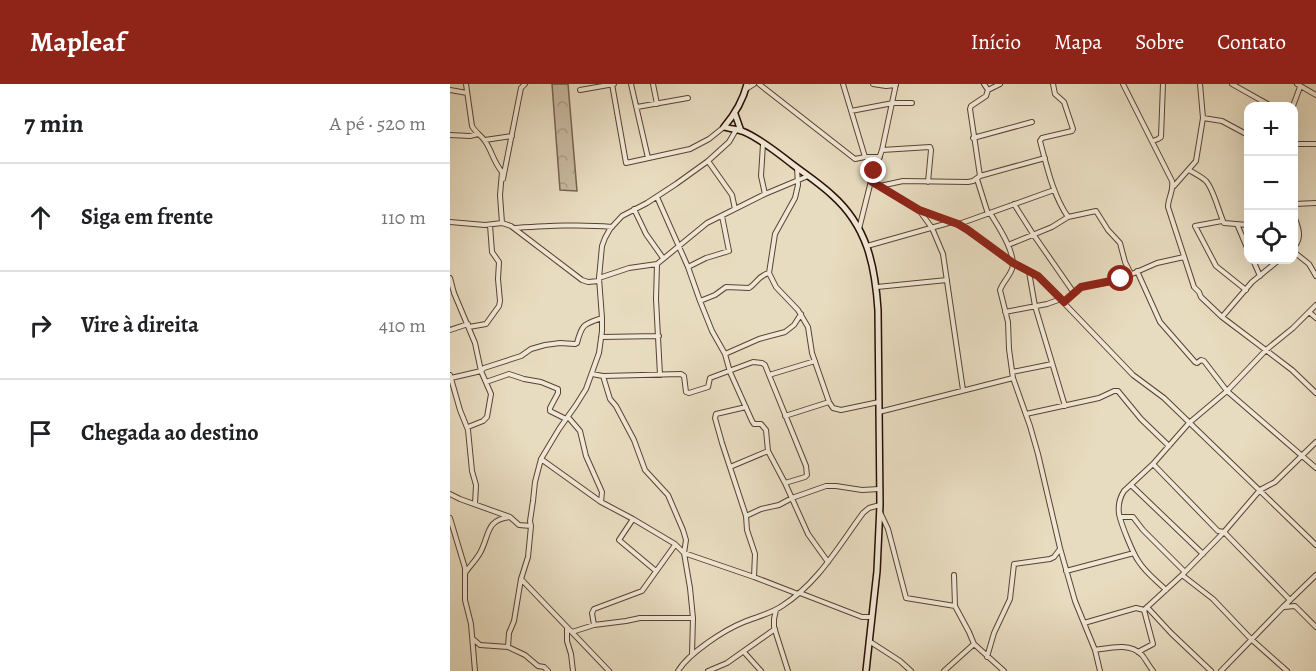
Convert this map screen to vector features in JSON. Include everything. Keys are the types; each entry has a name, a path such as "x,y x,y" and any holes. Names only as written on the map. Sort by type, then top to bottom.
{"street":[{"path":"466,84 472,126 484,140 495,164 502,172 500,195 502,223"},
{"path":"500,195 521,88 525,84"},
{"path":"580,90 613,84 626,163 630,163 690,149 709,139 735,114 746,87 754,84"},
{"path":"632,84 648,158"},
{"path":"653,84 657,104"},
{"path":"759,84 855,159 880,157"},
{"path":"849,84 843,85 865,157"},
{"path":"859,229 871,181 882,150 896,84 886,86 873,84"},
{"path":"984,84 988,90"},
{"path":"1000,84 988,90 986,96 970,109 979,177 989,213 1008,245 1013,263 1009,276 1000,290 1008,322 1013,375 1038,454 1066,571 1075,601 1095,650 1100,671"},
{"path":"1053,84 1055,94 1064,102 1073,129 1041,139 1054,190 1068,217"},
{"path":"1123,84 1173,186"},
{"path":"1152,141 1161,137 1163,84"},
{"path":"1200,84 1203,118 1196,161 1173,186 1168,201 1194,287 1222,317 1292,370 1316,393"},
{"path":"1232,84 1264,102"},
{"path":"1294,102 1298,85 1316,96"},
{"path":"450,90 467,93"},
{"path":"637,107 688,98"},
{"path":"851,111 893,103 912,103"},
{"path":"508,647 521,579 527,562 535,482 541,459 586,389 599,353 602,318 599,280 604,238 622,216 657,197 708,161 729,142 738,130 735,114"},
{"path":"1203,118 1222,121 1244,133"},
{"path":"973,138 1032,122"},
{"path":"724,127 738,130 763,144 838,200 859,229 873,262 878,310 880,512 877,571 866,671"},
{"path":"450,135 478,134"},
{"path":"484,140 512,136"},
{"path":"763,144 761,176 765,194"},
{"path":"1298,144 1316,144"},
{"path":"882,150 930,147 928,182"},
{"path":"880,186 903,182 968,182 1045,158"},
{"path":"708,161 732,195 735,209"},
{"path":"797,168 798,185 795,198 775,234 769,273 776,287 801,314 808,327 812,353 833,408 841,410 879,402"},
{"path":"1189,170 1206,181 1219,207 1222,221"},
{"path":"450,222 490,225 502,223 511,226 582,280 588,282 629,268 657,264 702,227 765,194 808,176"},
{"path":"871,181 919,210 958,224 1013,263 1038,276 1127,369 1164,398 1316,545"},
{"path":"958,224 1054,190"},
{"path":"657,197 753,423 761,424 766,430 768,451 808,534 828,562"},
{"path":"1298,204 1316,203"},
{"path":"1014,204 1074,293"},
{"path":"634,209 646,234 663,258"},
{"path":"919,210 932,228 943,254 963,390"},
{"path":"1008,245 1052,227 1068,217 1094,211 1098,213 1108,230 1120,243 1131,274"},
{"path":"688,267 706,258 729,251 722,216"},
{"path":"1244,225 1229,224 1222,221 1195,226 1216,266 1246,290"},
{"path":"867,246 952,222"},
{"path":"1237,224 1244,241"},
{"path":"450,330 486,324 500,301 498,279 500,262 492,252 490,225"},
{"path":"514,228 559,225 612,227"},
{"path":"1298,256 1309,264 1316,276"},
{"path":"1005,312 1063,300 1081,287 1116,281 1164,261 1184,257"},
{"path":"657,264 656,299 660,375"},
{"path":"1255,264 1260,276"},
{"path":"1222,317 1246,290 1274,264"},
{"path":"1137,271 1162,325 1197,363 1204,361 1227,391 1316,468"},
{"path":"1029,272 1035,306 1065,406"},
{"path":"700,301 715,295 726,287 749,288 760,276 769,273"},
{"path":"450,278 491,394 487,417 468,427"},
{"path":"877,286 947,280"},
{"path":"1166,590 1140,564 1134,553 1120,517 1119,504 1122,494 1190,423 1227,391 1266,350 1316,305"},
{"path":"1309,312 1316,318"},
{"path":"725,354 759,339 785,332 794,325 801,314"},
{"path":"475,504 476,485 472,471 468,427 460,410 450,376 481,371 522,356 528,350 538,346 553,343 575,344 585,323 602,318"},
{"path":"601,337 659,336"},
{"path":"769,375 815,361"},
{"path":"592,374 603,376 683,374 686,392 689,393 708,387 710,378 756,362 765,365 806,466 807,476 785,483"},
{"path":"879,412 1052,363"},
{"path":"486,382 509,374 558,389 550,411 567,418 580,431 586,456 602,492 601,502"},
{"path":"603,376 610,399 634,440 645,470 668,495 685,535 684,553 693,618 692,654"},
{"path":"1026,414 1100,398 1118,391 1169,446"},
{"path":"785,416 829,402"},
{"path":"746,407 715,415 746,516 747,530 755,554 754,577"},
{"path":"1084,623 1136,608 1145,608 1184,574 1260,490 1275,482 1316,442"},
{"path":"730,467 768,451"},
{"path":"541,459 601,502 675,544 684,553 862,616 872,617"},
{"path":"1153,464 1290,600"},
{"path":"1131,485 1203,554"},
{"path":"746,516 831,486 880,489"},
{"path":"450,494 510,517 519,525 531,526"},
{"path":"678,671 692,654 736,625 777,609 799,593 814,580 863,513 880,504"},
{"path":"880,512 892,542 906,598 955,606"},
{"path":"465,573 482,550 490,528 498,519 510,517"},
{"path":"1120,517 1133,517 1143,531 1184,574 1287,671"},
{"path":"450,518 465,573 465,600 471,624 476,671"},
{"path":"633,519 619,540 656,571"},
{"path":"594,625 592,613 594,609 642,591 675,544"},
{"path":"987,657 994,633 1010,598 1014,564 1050,559 1060,548"},
{"path":"1066,571 1134,553"},
{"path":"954,575 955,606 974,644 1004,671"},
{"path":"1221,671 1316,575"},
{"path":"521,579 608,670"},
{"path":"1283,607 1295,606 1316,627"},
{"path":"1138,652 1153,644 1145,608"},
{"path":"1145,608 1211,671"},
{"path":"777,609 773,623 788,671"},
{"path":"572,632 594,625 645,617 693,618"},
{"path":"567,628 573,671"},
{"path":"708,671 744,652 775,629"},
{"path":"472,638 480,645 508,647 525,655 548,671"},
{"path":"870,641 900,661 910,671"},
{"path":"944,671 974,644"},
{"path":"1095,650 1122,646 1138,652 1153,671"},
{"path":"744,652 760,671"},
{"path":"598,671 608,670"}],"green space":[{"path":"552,84 568,84 577,191 560,190"}],"route":[{"path":"874,171 871,181 919,210 968,230 1013,263 1038,276 1064,302 1081,287 1121,279"}]}
